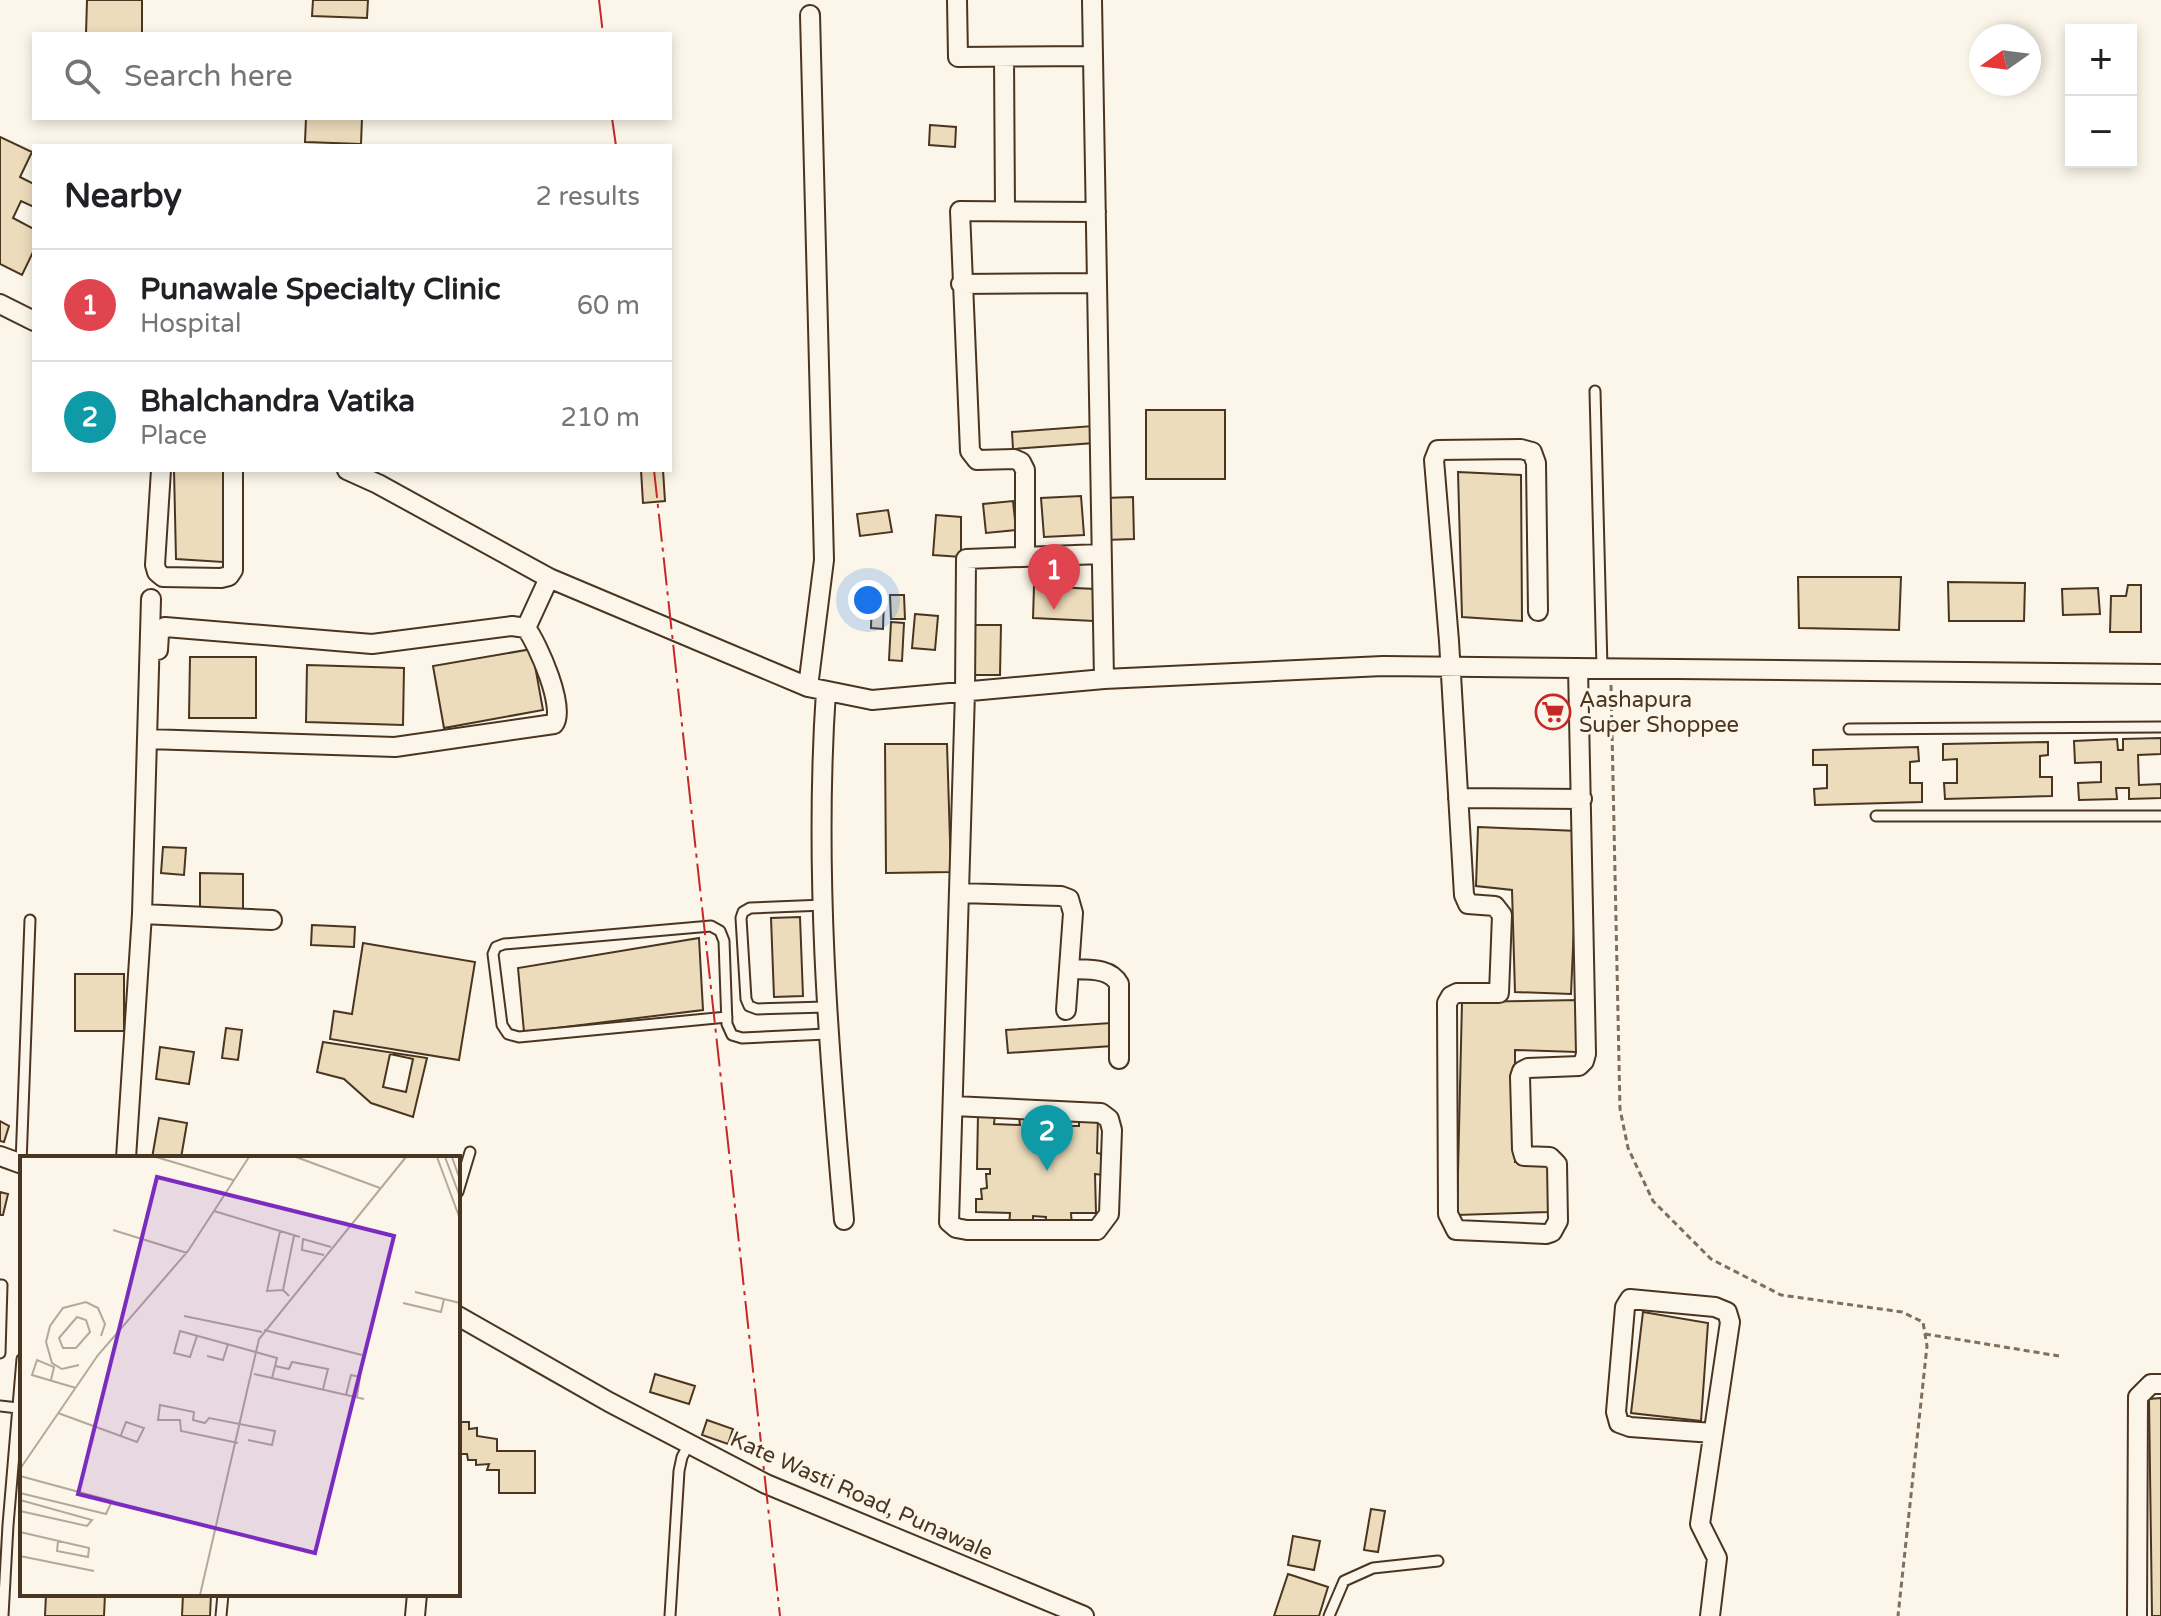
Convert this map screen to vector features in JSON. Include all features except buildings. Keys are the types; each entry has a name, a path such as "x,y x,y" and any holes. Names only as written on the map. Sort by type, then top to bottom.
{"street":[{"path":"957,0 958,57 1092,56"},
{"path":"1092,0 1104,679"},
{"path":"810,15 824,560 817,689 822,771 827,1034 844,1220"},
{"path":"1004,57 1005,211"},
{"path":"1025,557 1025,470 1021,462 1014,459 977,460 970,451 960,211 1096,212"},
{"path":"961,284 1097,283"},
{"path":"0,304 32,320"},
{"path":"1538,611 1536,463 1532,452 1521,449 1438,450 1434,460 1465,899 1468,904 1500,909 1499,993 1457,993 1447,1003 1448,1214 1456,1230 1546,1234 1556,1228 1558,1221 1557,1164 1550,1157 1524,1156 1520,1077 1522,1071 1528,1068 1579,1066 1586,1054 1578,668"},
{"path":"161,472 157,572 163,577 221,578 229,576 233,570 233,472"},
{"path":"356,472 380,477 549,578 817,689 872,700 1104,679 1383,666 2161,674"},
{"path":"953,1106 1101,1113 1109,1119 1112,1130 1109,1214 1103,1225 1097,1230 956,1228 949,1222 965,692 966,559 1101,554"},
{"path":"526,628 549,578"},
{"path":"151,599 152,739"},
{"path":"126,1156 142,914 152,739 159,634 165,627 372,644 512,626 526,628 535,641 558,713 554,724 395,747 152,739"},
{"path":"1458,798 1582,799"},
{"path":"959,893 1061,896 1069,899 1073,913 1066,1010"},
{"path":"142,914 272,920"},
{"path":"1069,969 1107,972 1115,976 1119,984 1119,1059"},
{"path":"0,1156 20,1163"},
{"path":"1710,1616 1717,1558 1700,1524 1730,1322 1727,1312 1715,1307 1630,1299 1625,1307 1616,1412 1619,1423 1630,1427 1713,1433"},
{"name":"Kate Wasti Road, Punawale","path":"460,1317 609,1402 766,1484 1084,1616"},
{"path":"2137,1616 2138,1397 2151,1384 2161,1384"},
{"path":"415,1616 417,1596"}],"lane":[{"path":"1595,391 1606,668"},
{"path":"1849,729 2161,727"},
{"path":"1876,816 2161,816"},
{"path":"824,905 750,908 743,912 741,918 749,1006 757,1009 826,1007"},
{"path":"22,1156 30,920"},
{"path":"727,1017 519,1037 508,1034 502,1025 493,954 496,947 504,944 711,926 720,931 724,941 727,1017 732,1035 742,1038 827,1034"},
{"path":"460,1185 470,1152"},
{"path":"0,1285 0,1353"},
{"path":"3,1616 20,1384"},
{"path":"0,1406 18,1408"},
{"path":"670,1616 679,1471 689,1444"},
{"path":"1329,1616 1344,1581 1373,1568 1438,1561"},
{"path":"221,1616 223,1596"}],"path":[{"path":"1606,668 1620,1109 1628,1148 1653,1201 1711,1259 1781,1295 1902,1312 1923,1322 1927,1346 1898,1616"},
{"path":"1925,1334 2059,1356"}],"power":[{"path":"599,0 603,32"},
{"path":"612,120 616,144"},
{"path":"654,472 780,1616"}],"place":[{"name":"Punawale Specialty Clinic","path":"1054,610"},
{"name":"Aashapura Super Shoppee","path":"1553,712"},
{"name":"Bhalchandra Vatika","path":"1047,1171"}]}
